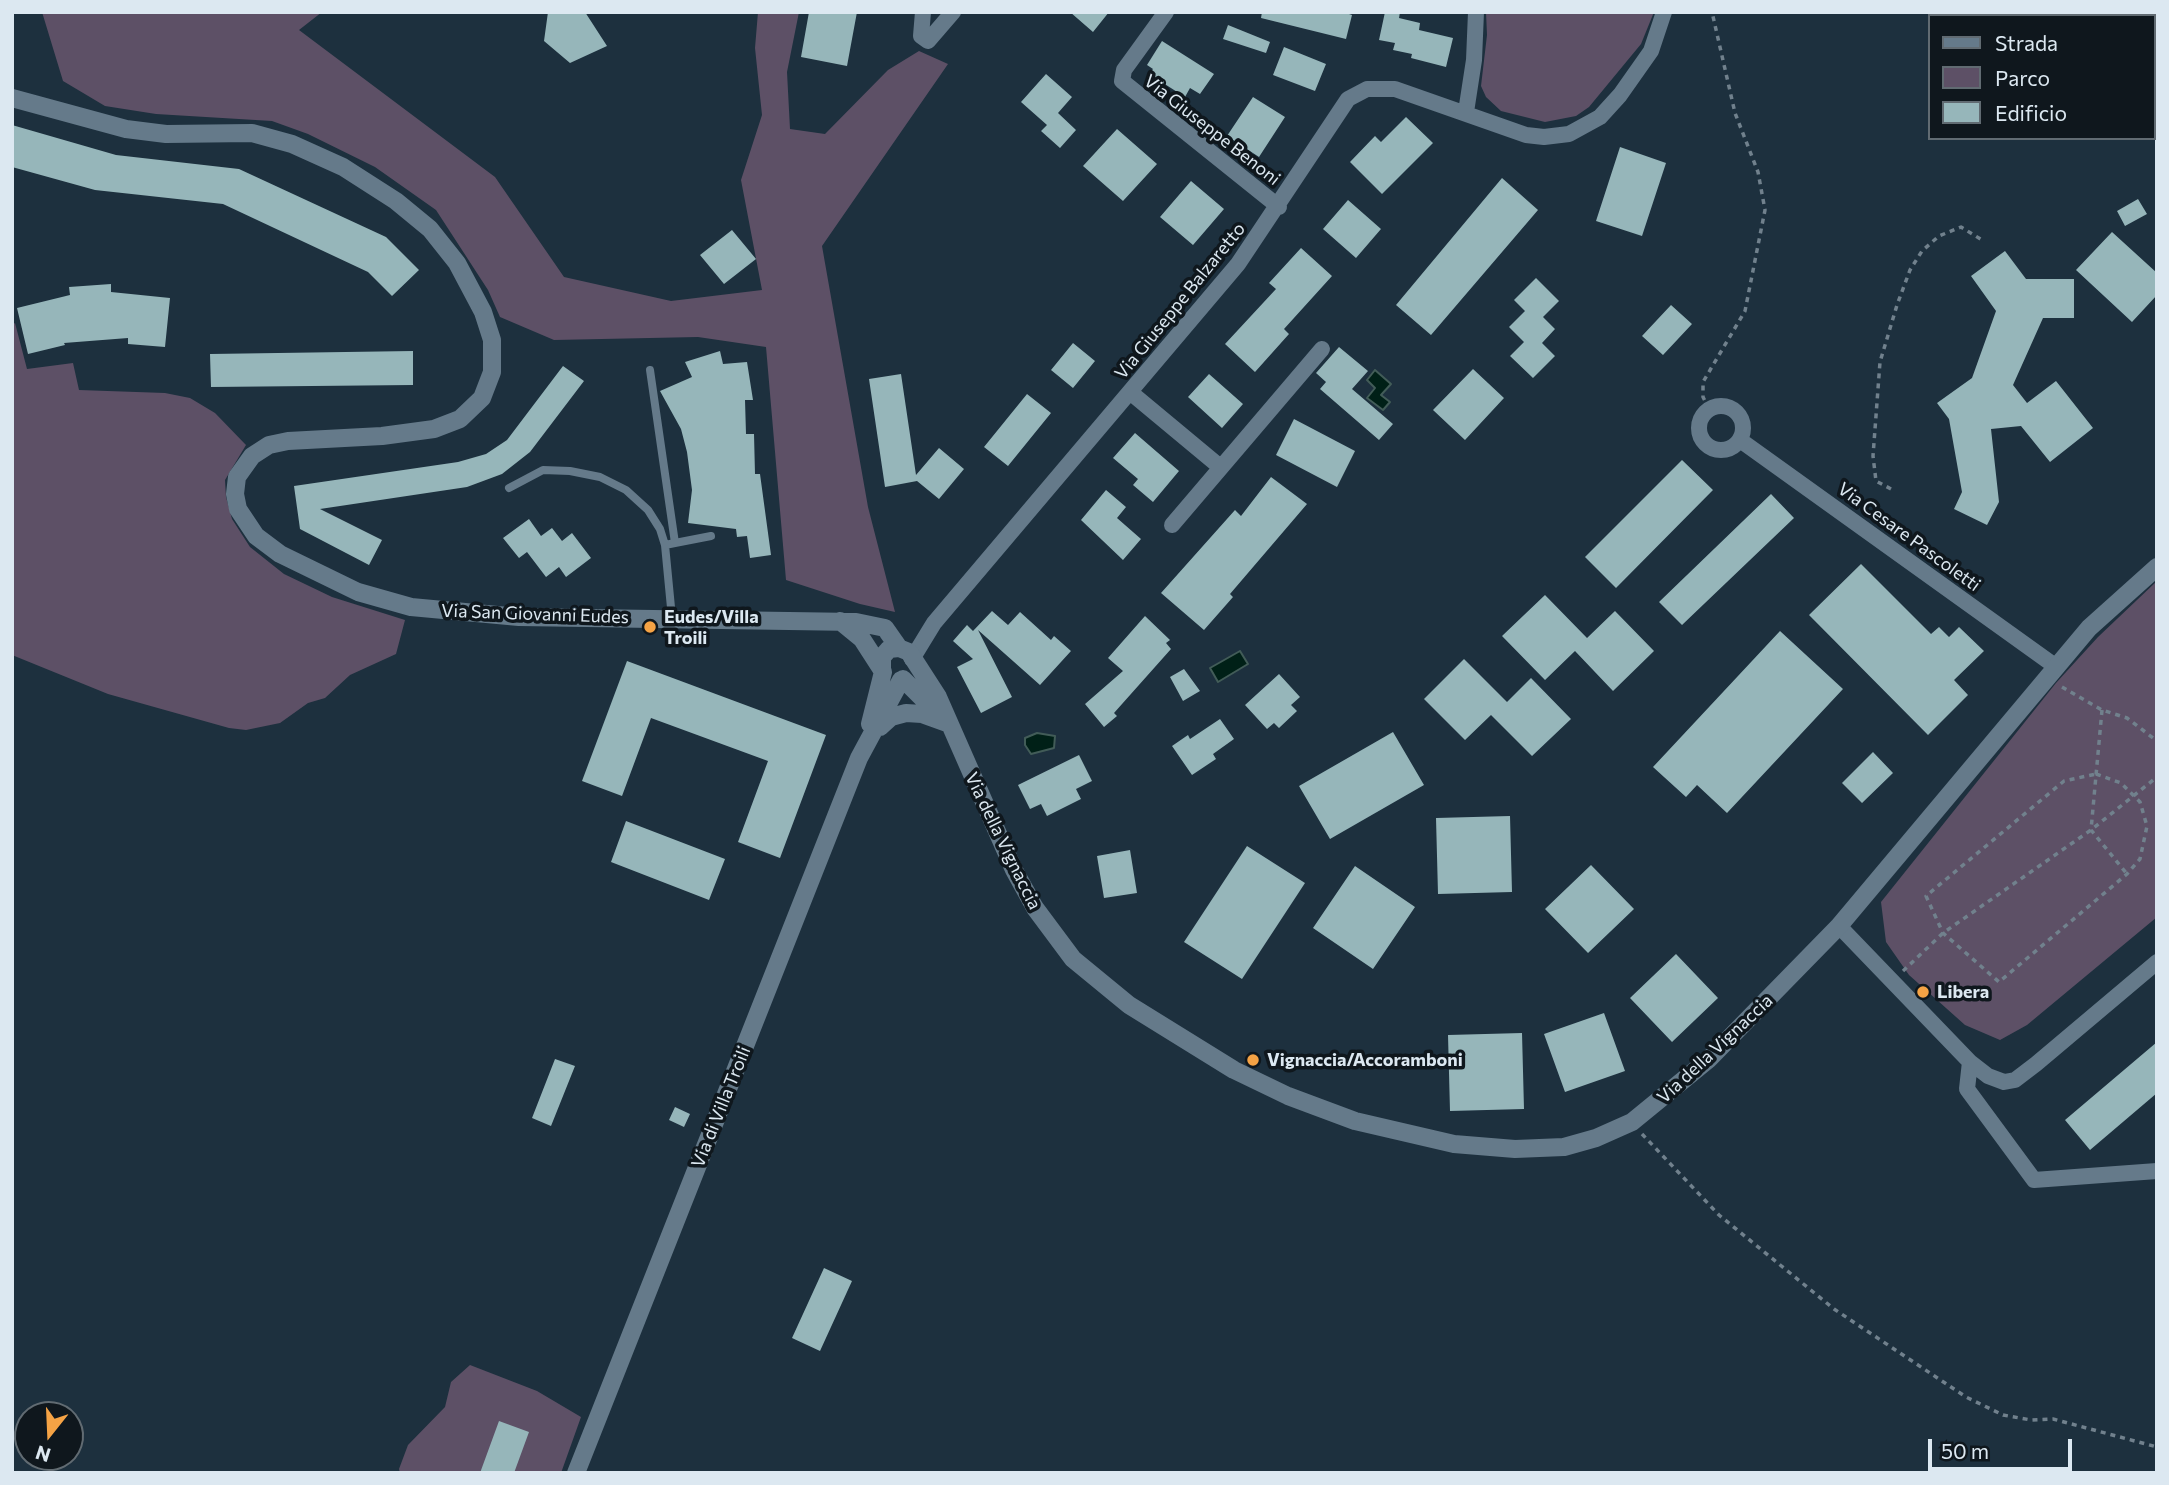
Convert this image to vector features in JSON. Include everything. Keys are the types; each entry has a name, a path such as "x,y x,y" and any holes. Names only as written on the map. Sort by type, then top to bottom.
{"street":[{"path":"923,12 921,36 928,41 953,12"},
{"name":"Via Giuseppe Benoni","path":"1166,12 1124,71 1122,81 1279,206"},
{"path":"1466,112 1474,60 1476,12"},
{"name":"Via Giuseppe Balzaretto","path":"906,654 1226,279 1279,206 1337,111 1359,92 1376,88 1395,89 1535,137 1552,137 1577,131 1607,110 1635,76 1651,51 1664,12"},
{"name":"Via San Giovanni Eudes","path":"12,98 127,129 166,134 241,132 292,144 355,174 407,209 439,239 463,274 483,312 492,340 492,372 482,398 460,419 434,429 382,436 300,439 269,445 256,452 241,468 235,494 243,519 261,541 295,563 368,596 411,607 519,617 839,621 885,628 906,654"},
{"path":"1172,525 1219,466 1322,349"},
{"path":"1130,393 1219,466"},
{"path":"1724,406 1737,412 1743,426 1740,440 1721,450 1703,441 1699,427 1709,409 1724,406"},
{"name":"Via Cesare Pascoletti","path":"1740,440 2055,666"},
{"name":"Via della Vignaccia","path":"906,654 935,691 1020,883 1059,944 1101,985 1210,1056 1288,1096 1355,1121 1454,1144 1516,1149 1564,1147 1596,1138 1632,1122 1709,1059 1839,926 2055,666 2108,608 2157,567"},
{"path":"839,621 862,639 882,670 892,679 902,679 910,671 906,654 885,652 882,670"},
{"name":"Via di Villa Troili","path":"576,1473 866,741 882,670"},
{"name":"Via della Vignaccia","path":"902,679 947,723"},
{"name":"Via di Villa Troili","path":"866,741 897,692 902,679"},
{"path":"866,741 887,720 898,714 918,713 947,723"},
{"path":"1839,926 1970,1062 1999,1081 2015,1080 2157,962"},
{"path":"1970,1062 1967,1089 2034,1180 2157,1171"}],"lane":[{"path":"650,370 670,544 672,618"},
{"path":"509,488 543,470 570,471 600,477 626,490 648,510 670,544"},
{"path":"670,544 711,537"}],"path":[{"path":"1709,409 1703,397 1703,382 1745,311 1765,210 1758,172 1735,113 1712,12"},
{"path":"1891,489 1877,481 1873,456 1881,362 1896,305 1910,270 1923,251 1939,236 1961,227 1982,240"},
{"path":"2055,666 2056,683 2102,710 2127,718 2157,741"},
{"path":"2102,710 2091,830 2127,874"},
{"path":"2096,774 2122,783 2136,795 2144,812 2146,836 2140,859 2127,874 1999,982 1943,933 1926,896 2064,781 2096,774"},
{"path":"1893,980 1943,933 2091,830 2157,777"},
{"path":"1632,1122 1719,1215 1834,1309 1966,1397 2003,1415 2053,1419 2157,1447"}],"green space":[{"path":"42,12 322,12 299,30 495,177 564,277 671,301 762,290 741,180 762,115 755,48 758,12 799,12 787,72 790,129 825,134 888,70 919,51 948,64 822,246 868,507 895,612 860,604 786,580 766,347 698,337 554,340 500,317 488,290 436,210 375,167 308,134 272,121 156,114 105,106 63,81"},
{"path":"1486,12 1654,12 1641,44 1589,107 1576,116 1545,122 1501,111 1486,97 1481,86 1487,35"},
{"path":"15,323 27,369 73,363 79,390 165,393 190,398 215,413 246,445 225,480 232,519 250,547 284,574 332,597 405,620 396,654 350,675 325,698 308,703 280,723 246,730 229,728 108,694 12,655 12,325"},
{"path":"2157,581 2157,917 2027,1025 2000,1040 1965,1025 1909,975 1886,942 1881,902 2056,683 2098,637"},
{"path":"470,1365 537,1391 581,1417 561,1473 400,1473 408,1445 445,1407 451,1382"}],"shaded area":[{"path":"1375,370 1391,384 1381,395 1390,402 1383,410 1367,398 1375,388 1367,380"},
{"path":"1240,651 1248,664 1218,682 1210,668"},
{"path":"1037,733 1055,736 1054,748 1031,754 1025,745 1025,738"}],"building":[{"path":"548,12 585,12 607,46 570,63 544,41"},
{"path":"809,12 857,12 847,66 801,57"},
{"path":"1070,12 1109,12 1093,32"},
{"path":"1262,12 1343,12 1352,15 1346,39 1261,18"},
{"path":"1385,12 1400,12 1399,18 1420,23 1419,30 1453,38 1446,67 1411,58 1412,54 1393,50 1395,43 1379,40"},
{"path":"1228,25 1270,42 1266,53 1223,39"},
{"path":"1162,41 1214,74 1200,94 1190,88 1185,97 1149,74 1153,69 1147,65"},
{"path":"1284,47 1326,64 1315,91 1273,75"},
{"path":"1046,74 1072,97 1058,113 1076,130 1060,148 1041,131 1047,125 1021,102"},
{"path":"1253,97 1285,117 1259,157 1227,136"},
{"path":"1406,117 1433,143 1382,194 1350,162 1375,136 1381,142"},
{"path":"12,125 116,155 239,169 386,237 419,270 392,296 368,272 223,204 95,190 12,167"},
{"path":"1117,129 1157,164 1123,201 1083,166"},
{"path":"1620,147 1666,163 1642,236 1596,221"},
{"path":"1502,178 1538,210 1431,335 1396,305"},
{"path":"1191,181 1224,209 1193,245 1160,217"},
{"path":"2138,199 2147,214 2125,226 2117,211"},
{"path":"1348,200 1381,229 1356,258 1323,229"},
{"path":"732,230 756,259 724,284 700,255"},
{"path":"2112,232 2157,273 2157,295 2132,322 2076,270"},
{"path":"1301,248 1332,276 1284,329 1289,334 1255,372 1225,344 1276,289 1269,283"},
{"path":"2005,251 2026,279 2074,279 2074,318 2043,318 2013,385 2027,403 2056,381 2093,428 2050,462 2021,426 1991,429 1999,502 1987,525 1954,509 1962,492 1949,419 1937,403 1972,378 1996,311 1971,276"},
{"path":"1536,278 1559,301 1543,317 1555,329 1542,343 1555,356 1533,378 1510,356 1524,342 1509,327 1525,311 1514,300"},
{"path":"111,284 111,292 170,298 165,347 128,344 128,338 64,343 65,345 28,354 17,308 70,295 69,287"},
{"path":"1671,305 1692,324 1663,355 1642,336"},
{"path":"1073,343 1095,361 1073,388 1051,370"},
{"path":"1339,347 1368,371 1352,389 1393,424 1379,440 1320,389 1326,382 1316,373"},
{"path":"413,351 413,385 211,387 210,354"},
{"path":"720,351 723,364 747,362 753,400 745,400 746,434 754,434 755,474 760,474 771,555 750,558 747,536 737,537 736,529 688,523 692,490 687,452 681,429 660,391 692,377 685,362"},
{"path":"563,366 584,381 530,452 502,474 467,487 320,509 382,540 369,565 300,529 294,486 458,462 486,454 507,440"},
{"path":"1473,369 1504,398 1465,440 1433,410"},
{"path":"901,374 916,475 939,448 964,469 939,499 917,481 885,487 869,379"},
{"path":"1209,374 1243,404 1222,428 1188,397"},
{"path":"1027,394 1051,413 1008,466 984,447"},
{"path":"1294,419 1355,451 1337,487 1276,455"},
{"path":"1135,433 1179,471 1153,502 1133,485 1138,479 1113,458"},
{"path":"1682,460 1713,490 1616,588 1585,557"},
{"path":"1271,477 1307,504 1230,594 1233,597 1204,630 1161,593 1235,510 1241,516"},
{"path":"1106,490 1126,507 1117,518 1141,539 1123,560 1081,520"},
{"path":"1771,494 1794,518 1682,625 1659,602"},
{"path":"529,519 541,536 552,528 562,541 572,533 591,558 566,577 559,567 546,577 527,552 519,558 503,538"},
{"path":"1861,564 1931,634 1939,627 1949,637 1959,627 1984,651 1954,680 1968,695 1928,735 1809,615"},
{"path":"1545,595 1587,638 1615,611 1654,651 1613,691 1575,651 1545,680 1502,636"},
{"path":"992,611 1008,625 1020,612 1051,640 1054,636 1071,651 1040,685 978,630 1012,697 981,713 957,667 973,659 953,641 967,625 973,631"},
{"path":"1145,616 1170,640 1166,643 1171,649 1114,713 1117,716 1104,727 1085,704 1123,671 1108,658"},
{"path":"1780,631 1843,689 1727,813 1697,785 1686,797 1653,767"},
{"path":"1464,659 1507,702 1531,678 1571,719 1532,756 1491,715 1465,740 1424,699"},
{"path":"627,661 826,735 780,858 738,842 768,761 651,718 622,796 582,781"},
{"path":"1184,669 1200,691 1183,701 1170,677"},
{"path":"1279,674 1300,697 1291,705 1297,711 1279,728 1274,723 1267,729 1245,705"},
{"path":"1220,719 1234,739 1213,754 1216,759 1192,775 1172,746 1188,735 1190,739"},
{"path":"1393,732 1424,785 1330,839 1299,786"},
{"path":"1873,752 1893,773 1862,803 1842,783"},
{"path":"1079,755 1092,781 1076,789 1081,799 1047,816 1041,804 1030,809 1018,785"},
{"path":"1510,816 1512,892 1438,894 1436,818"},
{"path":"626,821 725,859 709,900 611,862"},
{"path":"1247,846 1305,883 1242,979 1184,942"},
{"path":"1130,850 1137,893 1104,898 1097,856"},
{"path":"1591,865 1634,909 1588,953 1545,909"},
{"path":"1355,866 1415,907 1373,969 1313,928"},
{"path":"1676,954 1718,998 1672,1042 1630,998"},
{"path":"1604,1013 1625,1071 1565,1092 1544,1034"},
{"path":"1522,1033 1524,1109 1450,1111 1448,1035"},
{"path":"2157,1042 2157,1093 2090,1150 2065,1120"},
{"path":"555,1059 575,1066 551,1126 532,1118"},
{"path":"675,1107 690,1114 684,1127 669,1120"},
{"path":"824,1268 852,1281 820,1351 792,1338"},
{"path":"499,1421 529,1432 514,1473 480,1473"}],"place":[{"name":"Eudes/Villa Troili","path":"650,627"},
{"name":"Libera","path":"1923,992"},
{"name":"Vignaccia/Accoramboni","path":"1253,1060"}]}
